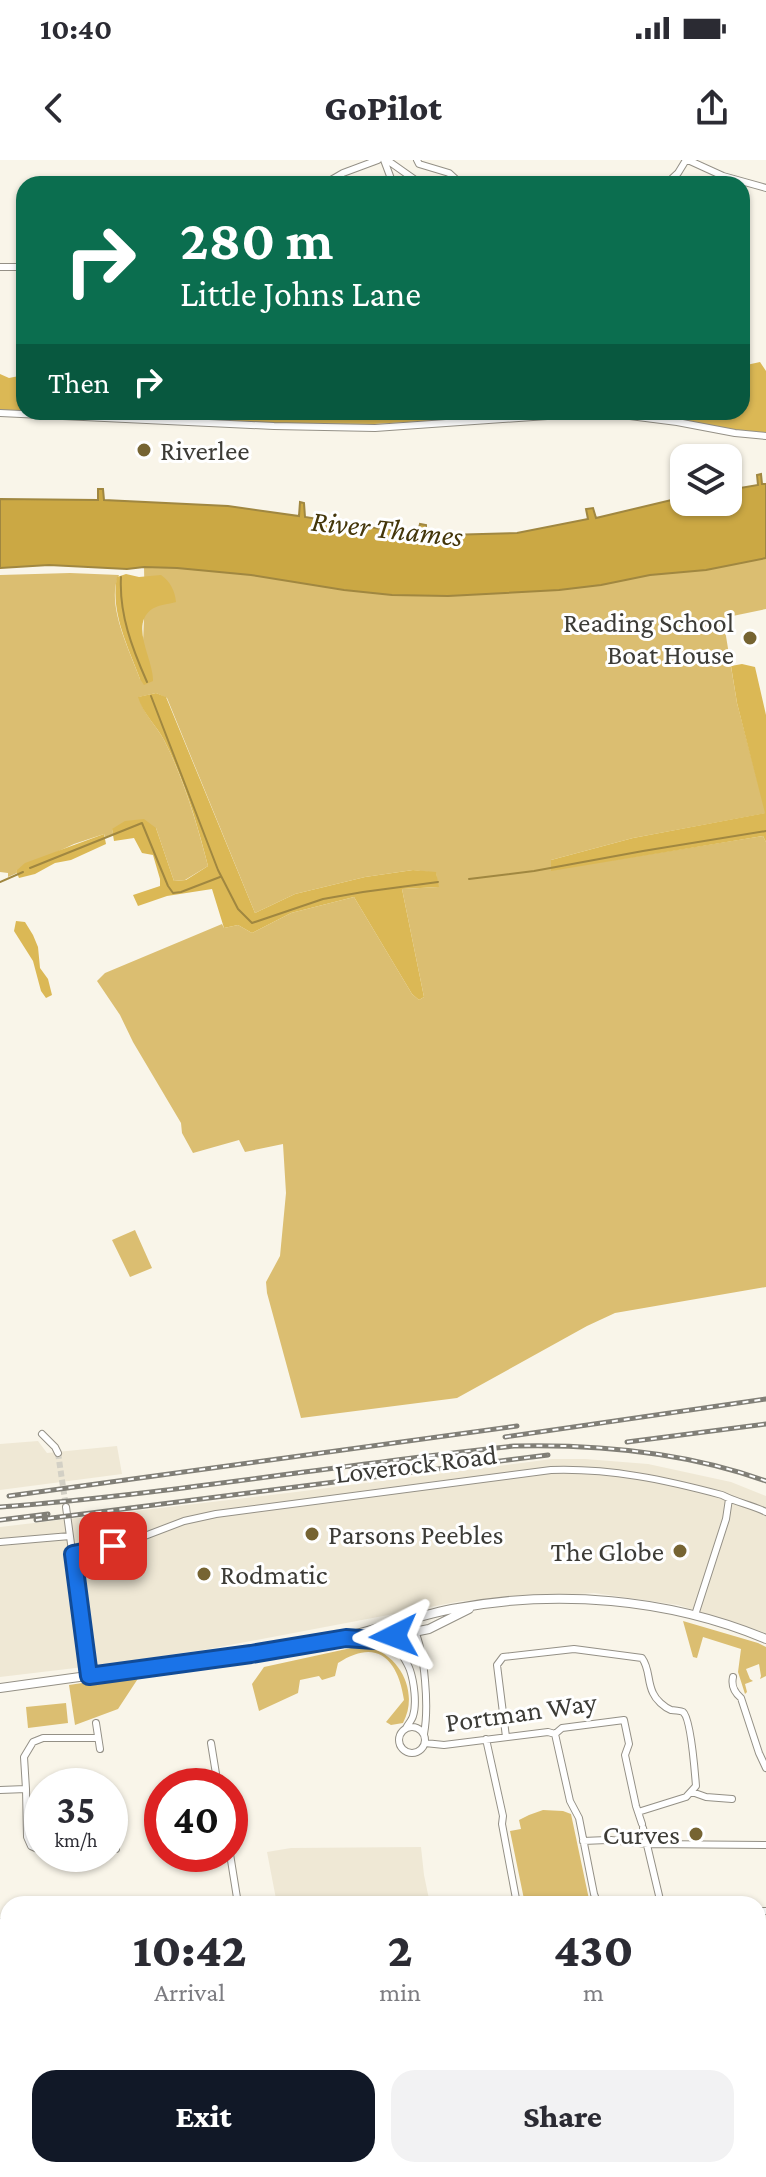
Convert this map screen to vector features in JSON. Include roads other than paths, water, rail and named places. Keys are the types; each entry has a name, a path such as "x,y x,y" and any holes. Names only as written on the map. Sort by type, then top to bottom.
{"street":[{"path":"338,176 378,160"},
{"path":"386,160 409,176"},
{"path":"417,160 419,164 452,176"},
{"path":"675,176 687,160 723,176"},
{"path":"139,420 375,428 490,420"},
{"path":"670,420 766,436"},
{"path":"42,1434 58,1453"},
{"name":"Loverock Road","path":"73,1554 129,1542 184,1521 216,1514 543,1471 588,1470 648,1477 722,1495 766,1512"},
{"path":"695,1615 726,1519 729,1499"},
{"path":"66,1507 89,1676"},
{"path":"0,1542 70,1536"},
{"path":"0,1688 251,1654 346,1638 448,1610 527,1600 591,1599 650,1606 695,1615 766,1639"},
{"path":"346,1638 374,1640 429,1629 477,1606"},
{"path":"400,1623 416,1631"},
{"path":"394,1636 400,1623"},
{"path":"420,1649 429,1629"},
{"name":"Portman Way","path":"416,1631 427,1703 424,1734"},
{"name":"Portman Way","path":"394,1636 413,1683 413,1716 406,1728"},
{"path":"374,1640 398,1650"},
{"path":"506,1737 497,1665 503,1657 574,1649 642,1658 647,1665 652,1692 658,1701 686,1715 696,1786 686,1797 638,1812 659,1896"},
{"path":"733,1677 731,1683 741,1698 766,1768"},
{"name":"Portman Way","path":"425,1743 444,1745 548,1732 555,1734 562,1728 624,1720 629,1744 625,1755 638,1812"},
{"path":"96,1723 100,1749"},
{"path":"406,1728 419,1728 424,1734 425,1743 421,1750 415,1753 403,1750 399,1739 406,1728"},
{"path":"555,1734 570,1801 578,1814 596,1896"},
{"path":"25,1768 24,1757 28,1748 38,1739 97,1738"},
{"path":"486,1739 503,1816 516,1896"},
{"path":"211,1743 215,1768"},
{"path":"0,1790 24,1789"},
{"path":"692,1792 706,1797 732,1799"},
{"path":"583,1841 766,1845"},
{"path":"233,1872 237,1896"}],"waterway":[{"path":"121,577 122,604 128,631 147,682"},
{"path":"151,696 218,870 238,909 252,923 323,899 438,882"},
{"path":"30,868 142,823 173,893 220,877"},
{"path":"469,879 534,871 766,831"},
{"path":"0,882 23,872"}],"tunnel":[{"path":"58,1453 66,1507"}],"railway":[{"path":"505,1437 766,1399"},
{"path":"627,1442 766,1424"},
{"path":"9,1496 517,1426"},
{"path":"0,1507 129,1495 514,1446 642,1452 705,1463 766,1481"},
{"path":"36,1520 548,1455"},
{"path":"0,1520 48,1514"}],"place":[{"name":"Riverlee","path":"144,450"},
{"name":"Reading School Boat House","path":"750,638"},
{"name":"Parsons Peebles","path":"312,1534"},
{"name":"The Globe","path":"680,1551"},
{"name":"Rodmatic","path":"204,1574"},
{"name":"Curves","path":"696,1834"}],"water label":[{"name":"River Thames","path":"387,528"}]}
